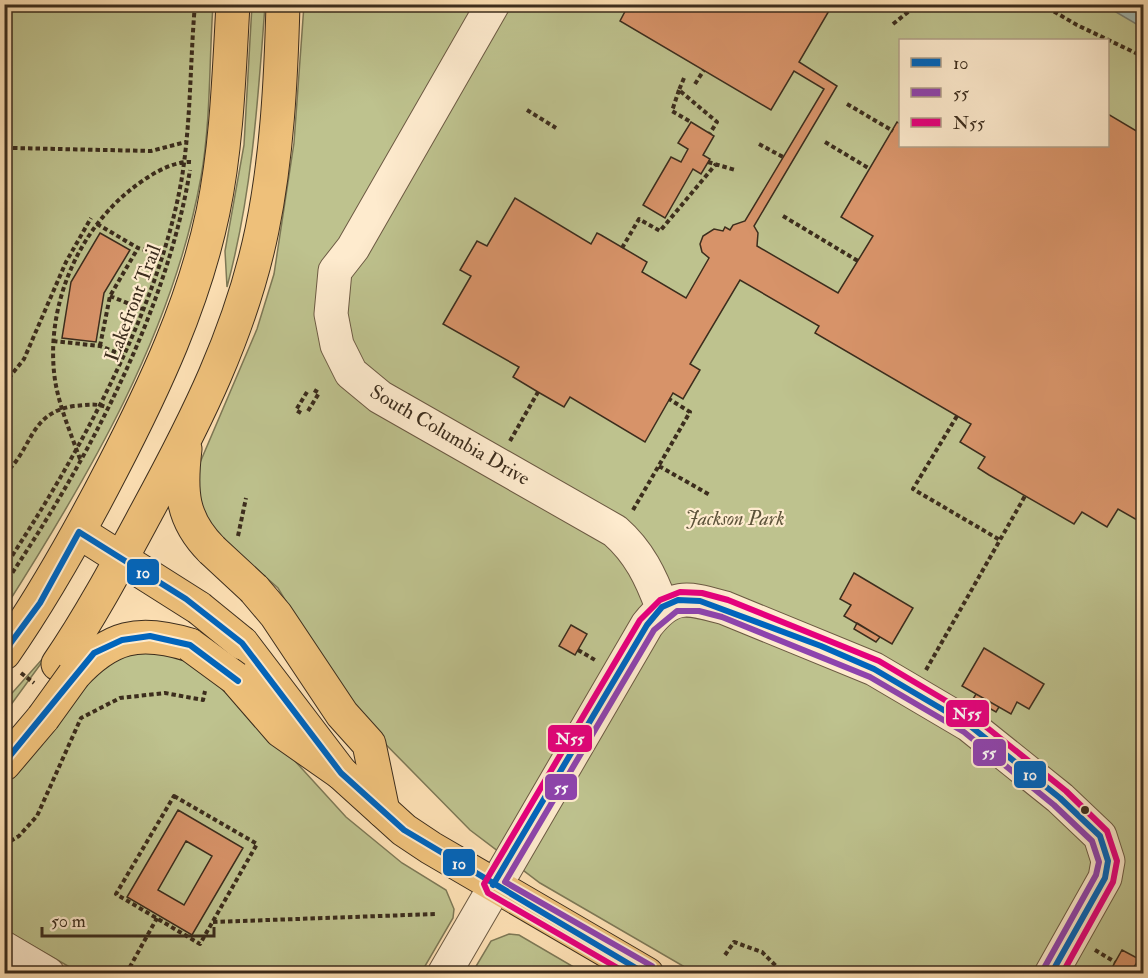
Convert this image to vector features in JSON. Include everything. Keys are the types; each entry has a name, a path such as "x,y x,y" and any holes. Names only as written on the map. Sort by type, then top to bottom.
{"main road":[{"path":"11,644 40,603 145,406 175,334 199,265 213,212 220,163 233,4"},
{"path":"4,764 35,712 66,670 122,557 186,438 228,347 262,231 271,177 281,67 283,4"},
{"path":"186,438 182,477 186,513 212,550 254,590 276,615 342,714 369,744 383,811"},
{"path":"79,532 122,557 199,608 243,644 341,773"},
{"path":"66,670 122,640 150,636 190,645 235,678 281,731 341,773 383,811 431,848 646,974"},
{"path":"4,731 35,712"}],"street":[{"name":"South Columbia Drive","path":"493,4 353,248 340,263 332,286 331,314 337,345 351,373 380,397 615,531 626,541 644,566 662,607"},
{"path":"444,974 493,885 647,625 662,607 678,600 700,601 725,608 874,669 969,725 1083,818 1100,836 1108,861 1105,878 1050,974"},
{"path":"4,948 48,974"}],"path":[{"name":"Lakefront Trail","path":"4,568 99,405 123,355 161,255 184,162 195,4"},
{"path":"893,24 918,4"},
{"path":"1041,4 1077,26 1105,39"},
{"path":"1109,41 1143,57"},
{"path":"695,84 704,70"},
{"path":"684,78 672,111 690,122"},
{"path":"679,90 717,122 710,133"},
{"path":"847,104 893,131"},
{"path":"527,110 556,128"},
{"path":"13,148 151,151 186,142"},
{"path":"825,142 870,169"},
{"path":"759,144 783,157"},
{"name":"Lakefront Trail","path":"4,585 80,459 106,407 162,277 183,204 192,154"},
{"path":"80,459 56,383 53,340 57,309 67,279 97,224 118,200 145,178 184,162 191,162"},
{"path":"708,162 735,170"},
{"path":"622,248 639,219 660,231 716,164"},
{"path":"783,216 858,261"},
{"path":"4,384 24,360 60,276 91,218"},
{"path":"97,224 138,248 161,255"},
{"path":"100,346 110,296 138,248"},
{"path":"60,276 67,279"},
{"path":"110,296 142,309"},
{"path":"53,340 100,346 123,355"},
{"path":"308,411 319,393 314,390"},
{"path":"301,413 296,410 307,392"},
{"path":"506,448 538,392"},
{"path":"628,519 690,412 669,399"},
{"path":"4,474 15,465 31,433 46,417 63,408 99,405 106,407"},
{"path":"957,416 913,489 1000,540"},
{"path":"659,465 710,495"},
{"path":"924,673 1025,496"},
{"path":"578,650 600,663"},
{"path":"4,845 19,836 37,816 81,718 120,698 165,693 203,700"},
{"path":"174,796 257,844 212,922 200,944 116,894 174,796"},
{"path":"212,922 436,914"},
{"path":"126,974 157,918"},
{"path":"725,956 734,942 762,952 784,974"},
{"path":"1090,947 1115,962"}],"green space":[{"path":"5,5 213,5 208,112 201,177 188,235 170,292 149,347 97,455 5,608"},
{"path":"252,5 265,5 256,111 243,217 227,287 225,251 244,145"},
{"name":"Jackson Park","path":"304,5 1143,5 1143,973 695,973 540,883 470,830 350,708 278,588 208,526 197,494 199,465 257,329 274,274 294,143"},
{"path":"53,647 5,713 5,701"},
{"path":"173,651 232,692 346,817 402,863 446,890 454,909 453,918 421,973 80,973 5,930 4,777 82,681 116,654"},
{"path":"509,934 519,935 584,973 472,973 491,941"}],"water":[{"path":"1104,5 1143,5 1143,28"}],"building":[{"path":"629,4 833,4 799,62 837,86 754,226 758,233 757,246 838,293 873,236 841,217 897,122 899,123 899,147 1109,147 1109,115 1138,132 1144,122 1144,524 1118,509 1107,527 1082,512 1074,524 989,475 978,468 985,457 960,442 971,424 815,333 819,326 740,280 690,364 700,370 683,399 673,393 645,442 570,397 564,407 538,392 513,377 519,367 443,324 471,276 460,270 477,241 487,246 515,198 591,244 597,233 601,235 647,262 642,272 686,298 709,258 702,252 700,244 703,236 714,229 723,231 725,227 730,230 733,225 745,221 824,89 794,71 771,110 620,21"},
{"path":"691,122 714,136 703,155 710,159 701,174 693,169 665,218 643,205 671,157 681,162 688,149 678,143"},
{"path":"100,233 130,250 104,293 96,342 62,338 71,282"},
{"path":"854,573 913,608 892,644 844,616 851,605 840,599"},
{"path":"857,623 880,637 876,642 854,629"},
{"path":"571,625 587,634 575,655 559,646"},
{"path":"984,648 1044,684 1029,709 1017,702 1011,714 962,686"},
{"path":"976,694 999,707 996,712 973,699"},
{"path":"178,810 243,848 192,935 127,897","holes":["186,841 212,856 184,905 158,890"]},
{"path":"1122,950 1139,959 1130,974 1113,966"}],"transit line":[{"name":"10","path":"4,652 40,603 79,532 186,599 242,643 341,773 404,830 646,974"},
{"name":"N55","path":"628,974 488,893 484,884 640,620 660,600 680,592 702,593 728,600 879,661 975,718 1066,791 1107,831 1117,861 1113,882 1062,974"},
{"name":"10","path":"493,885 647,625 662,607 678,600 700,601 821,646 874,669 969,725 1060,798 1100,836 1108,861 1105,878 1051,974"},
{"name":"55","path":"652,966 505,882 654,630 677,611 699,611 722,617 870,677 964,732 1054,805 1092,841 1099,862 1096,875 1043,970"},
{"name":"10","path":"4,763 94,653 122,640 150,636 190,645 238,681"}]}
